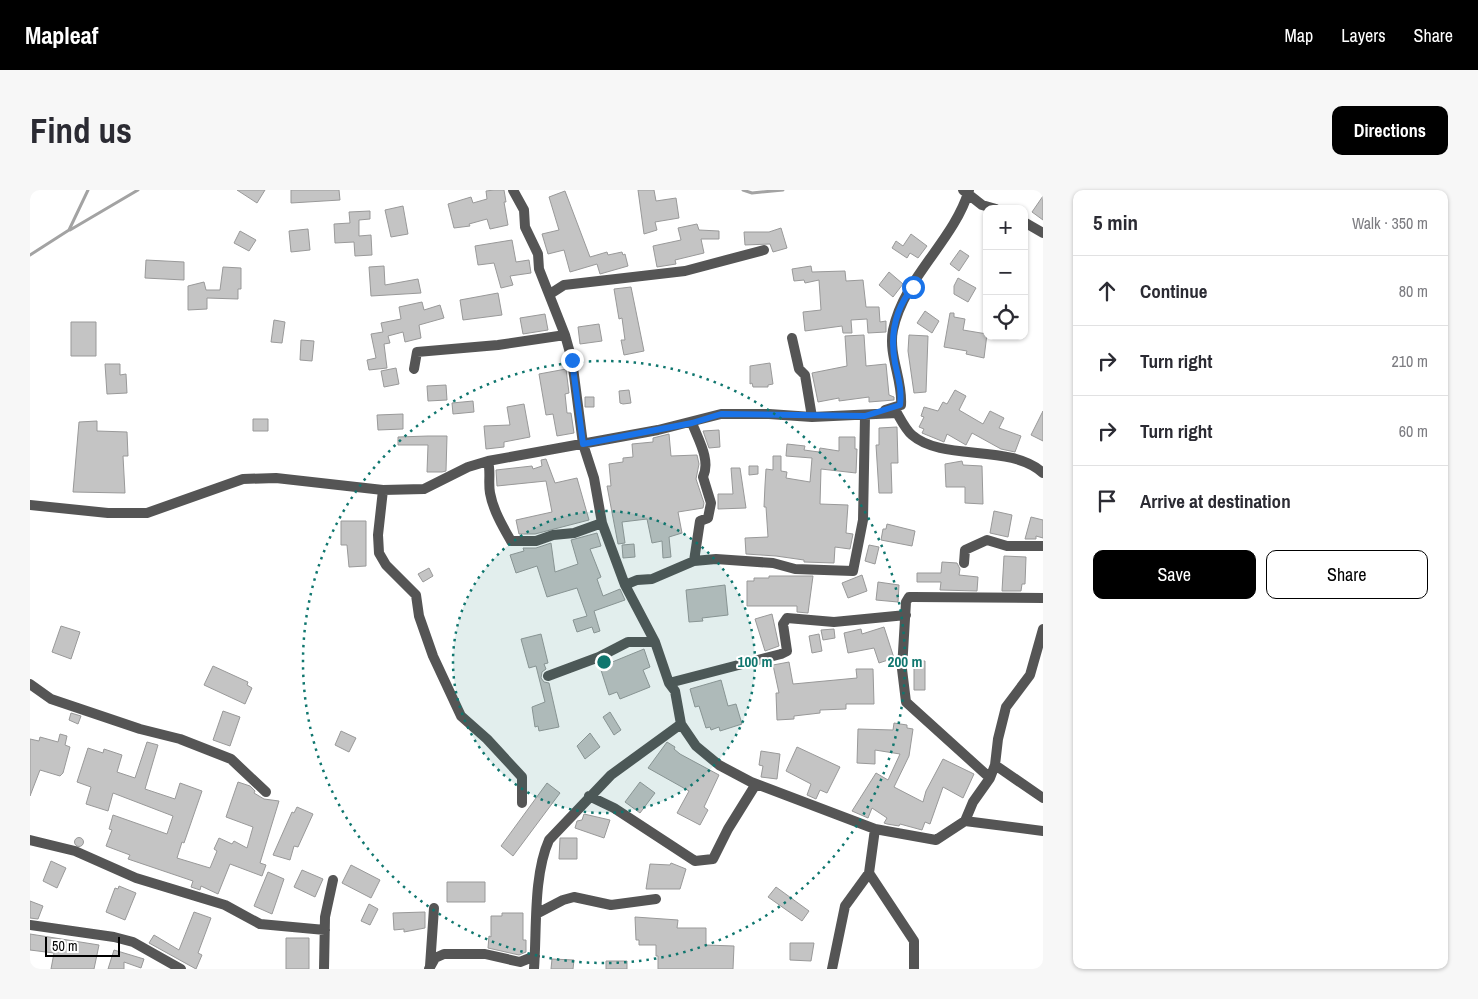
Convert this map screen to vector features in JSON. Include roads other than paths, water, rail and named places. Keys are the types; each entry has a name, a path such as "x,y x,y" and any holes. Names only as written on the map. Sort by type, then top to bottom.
{"street":[{"path":"513,190 524,210 525,227 538,254 539,269 565,335 572,360 583,444 594,478 602,523 625,585 655,642 669,683 675,691 681,724 696,746 719,764 756,784 875,829 936,840 965,821 974,802 990,778 995,765 998,739 1006,707 1030,675 1043,629"},
{"path":"865,416 900,405 902,394 895,361 893,329 904,298 961,212 966,192 985,205"},
{"path":"1028,224 1043,233"},
{"path":"550,294 564,285 685,271 764,250"},
{"path":"414,369 417,352 490,346 565,335"},
{"path":"792,338 799,369 805,375 812,417"},
{"path":"30,505 108,513 147,513 243,479 276,478 383,490 424,489 468,467 488,461 692,423 721,414 769,414 812,417 897,413 911,435 933,445 1003,456 1035,465 1043,473"},
{"path":"625,585 637,580 652,579 694,561 716,559 763,562 795,569 853,572 863,520 865,416"},
{"path":"692,423 706,460 706,470 703,477 711,503 708,518 700,521 694,561"},
{"path":"488,461 491,474 490,492 501,524 511,541 536,541 602,523"},
{"path":"383,490 378,535 379,553 386,565 416,595 419,616 432,656 461,716 487,739 522,777 522,803"},
{"path":"964,563 965,550 987,540 1006,546 1043,546"},
{"path":"990,778 908,705 902,669 909,597 1043,598"},
{"path":"669,683 782,654 787,650 783,624 787,618 834,622 906,615"},
{"path":"548,676 599,657 628,642 655,642"},
{"path":"30,684 52,699 140,729 180,739 231,759 266,792"},
{"path":"534,969 543,854 549,840 611,774 681,724"},
{"path":"995,765 1043,798"},
{"path":"589,796 614,808 695,861 713,859 728,829 756,784"},
{"path":"965,821 1043,831"},
{"path":"832,969 845,906 869,873 875,829"},
{"path":"30,840 75,851 136,878 225,905 260,924 325,930"},
{"path":"869,873 914,940 914,969"},
{"path":"324,969 327,906 333,880"},
{"path":"538,913 563,900 574,897 611,904 656,899"},
{"path":"430,969 434,908"},
{"path":"30,925 114,936 133,942 181,969"},
{"path":"430,969 435,958 444,954 485,954 520,962 535,956"}],"waterway":[{"path":"30,255 69,230 88,190"},
{"path":"70,230 138,190"},
{"path":"743,190 752,193 783,190"}]}
